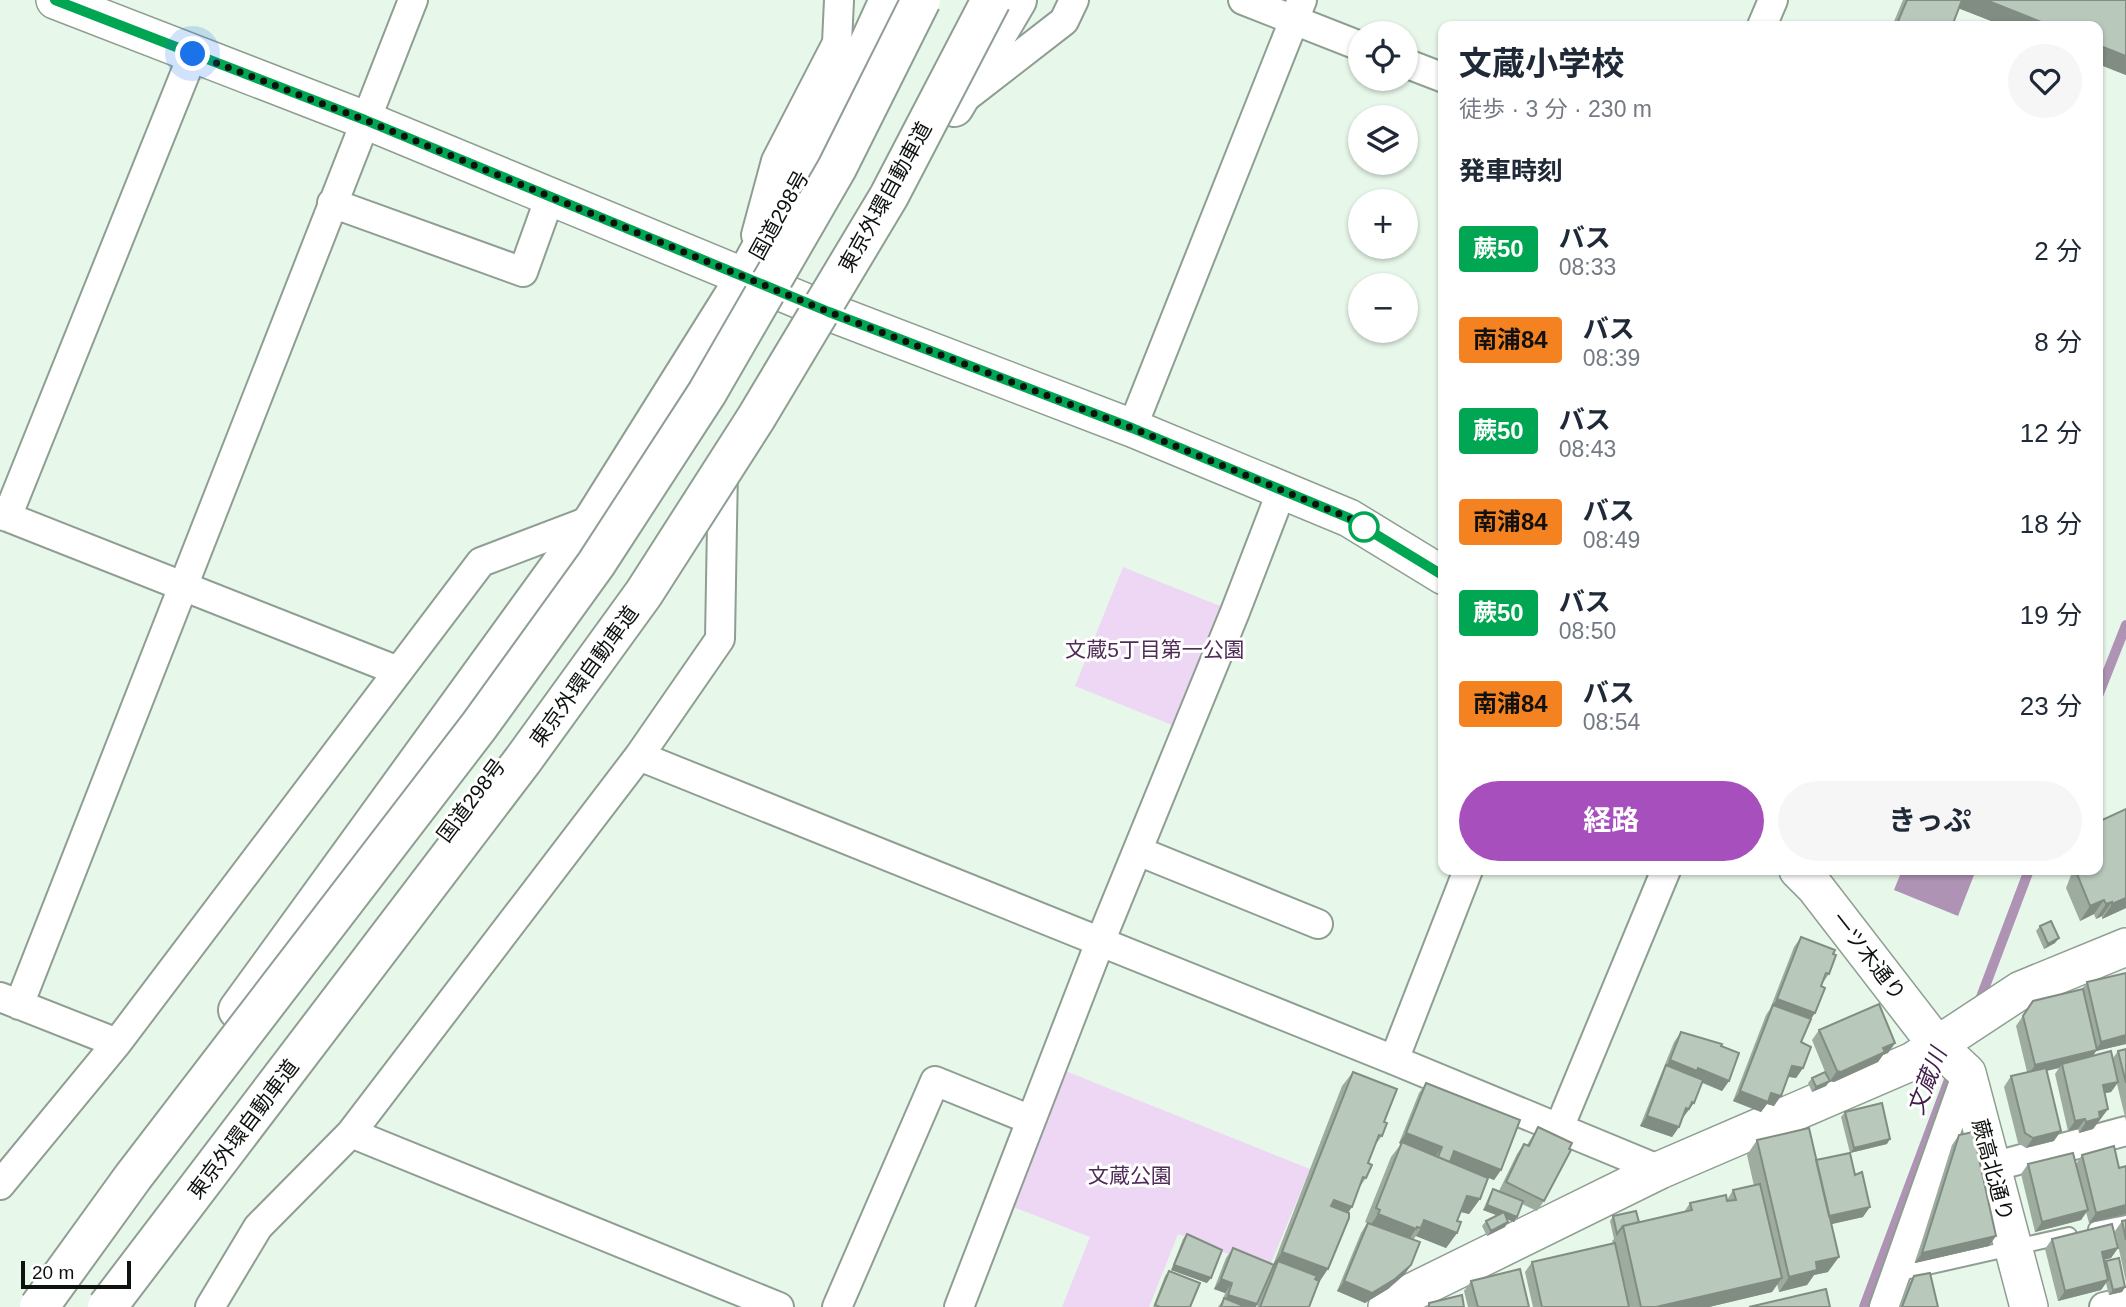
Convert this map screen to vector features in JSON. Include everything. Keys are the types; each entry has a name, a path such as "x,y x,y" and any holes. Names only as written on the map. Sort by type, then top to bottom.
{"highway":[{"name":"国道298号","path":"17,1307 278,957 594,519 745,278 852,81 888,0"},
{"path":"39,1307 133,1177 480,726 596,564 708,393 836,168 921,0"},
{"name":"東京外環自動車道","path":"107,1307 507,782 644,593 756,418 888,197 991,0"},
{"name":"国道298号","path":"90,1307 723,465 829,312 1017,0"}],"street":[{"path":"55,0 365,120 829,312 1132,428 1282,490 1349,518 1438,572"},
{"path":"117,1042 9,1001 181,587 413,0"},
{"path":"745,278 776,161 837,43 839,0"},
{"path":"954,106 1064,21 1074,0"},
{"path":"1243,0 1298,10 1348,39"},
{"path":"1764,21 1773,0"},
{"path":"1132,428 1298,10"},
{"path":"193,54 4,515 398,671"},
{"path":"1418,68 1438,76"},
{"path":"332,203 523,272 550,197"},
{"path":"210,1307 258,1227 351,1133 639,755 720,639 723,465"},
{"path":"959,1307 1100,942 1282,490"},
{"path":"0,1185 117,1042 481,562 594,519"},
{"path":"639,755 1660,1170"},
{"path":"1138,851 1318,924"},
{"path":"1394,1060 1466,875"},
{"path":"1559,1128 1664,875"},
{"name":"一ツ木通り","path":"1803,875 1954,1053"},
{"path":"1884,1307 1896,1274 1954,1053 1999,1004 2021,990 2126,947"},
{"path":"1387,1307 1404,1296 1660,1170 1913,1061 1954,1053"},
{"name":"蕨高北通り","path":"1954,1053 1992,1167 2029,1307"},
{"path":"837,1307 935,1081 1031,1120"},
{"path":"1992,1167 2126,1130"},
{"path":"351,1133 727,1297 779,1307"},
{"path":"2104,1307 2126,1302"}],"lane":[{"path":"1896,1274 2126,1223"}],"green space":[{"name":"文蔵5丁目第一公園","path":"1123,567 1235,612 1187,731 1075,686"},
{"name":"文蔵公園","path":"1063,1070 1310,1169 1268,1270 1178,1234 1149,1307 1062,1307 1090,1237 1008,1205"}],"shaded area":[{"path":"1900,875 1974,875 1958,916 1894,890"}],"building":[{"path":"1907,0 1962,0 1954,21 1898,21"},
{"path":"1986,0 2126,0 2126,56 2103,47 2103,21 2038,21"},
{"path":"2126,809 2126,898 2112,904 2106,904 2104,900 2090,906 2077,875 2103,875 2103,820"},
{"path":"2051,921 2059,938 2048,944 2040,926"},
{"path":"1801,937 1835,950 1833,954 1836,955 1821,986 1825,988 1815,1013 1777,999"},
{"path":"2126,973 2126,1035 2101,1042 2087,982"},
{"path":"2083,989 2097,1050 2035,1065 2023,1016 2033,1001"},
{"path":"1879,1004 1895,1043 1883,1048 1885,1052 1841,1072 1837,1071 1819,1030"},
{"path":"1773,1005 1811,1019 1801,1042 1811,1047 1803,1068 1792,1066 1781,1096 1771,1093 1768,1102 1740,1091"},
{"path":"1681,1032 1722,1044 1721,1046 1739,1053 1729,1081 1670,1060"},
{"path":"2126,1049 2126,1083 2118,1051"},
{"path":"2111,1051 2118,1082 2103,1085 2108,1109 2099,1112 2100,1118 2086,1122 2085,1119 2075,1121 2062,1064"},
{"path":"1666,1065 1703,1080 1694,1103 1692,1102 1689,1109 1686,1108 1679,1127 1647,1116"},
{"path":"2046,1068 2061,1131 2033,1138 2025,1133 2011,1076"},
{"path":"1353,1072 1397,1089 1384,1122 1387,1123 1382,1136 1379,1135 1368,1163 1372,1165 1366,1178 1363,1177 1352,1207 1334,1200 1331,1206 1349,1213 1349,1218 1328,1269 1282,1252"},
{"path":"1825,1072 1830,1081 1816,1087 1812,1078"},
{"path":"1426,1083 1520,1120 1501,1170 1454,1151 1450,1162 1438,1157 1442,1147 1406,1133"},
{"path":"1882,1103 1890,1139 1854,1148 1845,1112"},
{"path":"1538,1127 1572,1143 1569,1149 1571,1150 1544,1201 1506,1182 1524,1144 1529,1146"},
{"path":"1809,1128 1839,1257 1816,1262 1817,1270 1789,1277 1757,1140"},
{"path":"1973,1132 1996,1236 1922,1253 1959,1135"},
{"path":"1402,1142 1488,1178 1480,1199 1467,1196 1457,1221 1461,1222 1457,1233 1424,1220 1421,1228 1416,1229 1378,1214 1380,1210 1376,1208"},
{"path":"2114,1146 2119,1168 2126,1166 2126,1205 2096,1213 2082,1155"},
{"path":"1850,1153 1855,1175 1862,1172 1870,1207 1829,1216 1816,1160"},
{"path":"2073,1153 2088,1210 2042,1222 2028,1164"},
{"path":"1760,1184 1782,1278 1656,1307 1641,1307 1623,1226 1692,1210 1690,1203 1726,1195 1727,1201 1736,1200 1733,1190"},
{"path":"1493,1189 1523,1201 1517,1217 1487,1205"},
{"path":"1636,1211 1639,1222 1623,1226 1617,1234 1613,1216"},
{"path":"1504,1212 1508,1222 1491,1231 1486,1221"},
{"path":"2126,1220 2126,1240 2122,1221"},
{"path":"1368,1223 1420,1242 1411,1265 1372,1293 1344,1281"},
{"path":"2112,1224 2118,1248 2102,1252 2108,1280 2065,1291 2052,1239"},
{"path":"1187,1234 1222,1250 1211,1278 1174,1265"},
{"path":"1615,1243 1629,1307 1542,1307 1532,1262"},
{"path":"1233,1248 1274,1265 1257,1304 1228,1295 1232,1283 1221,1279"},
{"path":"2119,1258 2125,1287 2113,1290 2106,1261"},
{"path":"1278,1261 1317,1276 1315,1279 1319,1281 1309,1307 1260,1307"},
{"path":"1520,1269 1529,1307 1478,1307 1471,1281"},
{"path":"1169,1271 1200,1283 1190,1307 1155,1305"},
{"path":"1930,1273 1938,1307 1902,1307 1914,1276"},
{"path":"1826,1289 1830,1307 1749,1307"},
{"path":"1462,1295 1464,1307 1429,1307 1429,1303"},
{"path":"1224,1298 1246,1307 1221,1307"}],"waterway":[{"name":"文蔵川","path":"2103,683 2126,625"},
{"name":"文蔵川","path":"1978,1005 2027,875"},
{"name":"文蔵川","path":"1864,1307 1953,1069"}],"bus line":[{"name":"蕨50","path":"55,0 365,120 829,312 1132,428 1349,518 1438,572"}],"route":[{"path":"193,54 365,120 829,312 1132,428 1349,518 1372,532 1364,527"}]}
